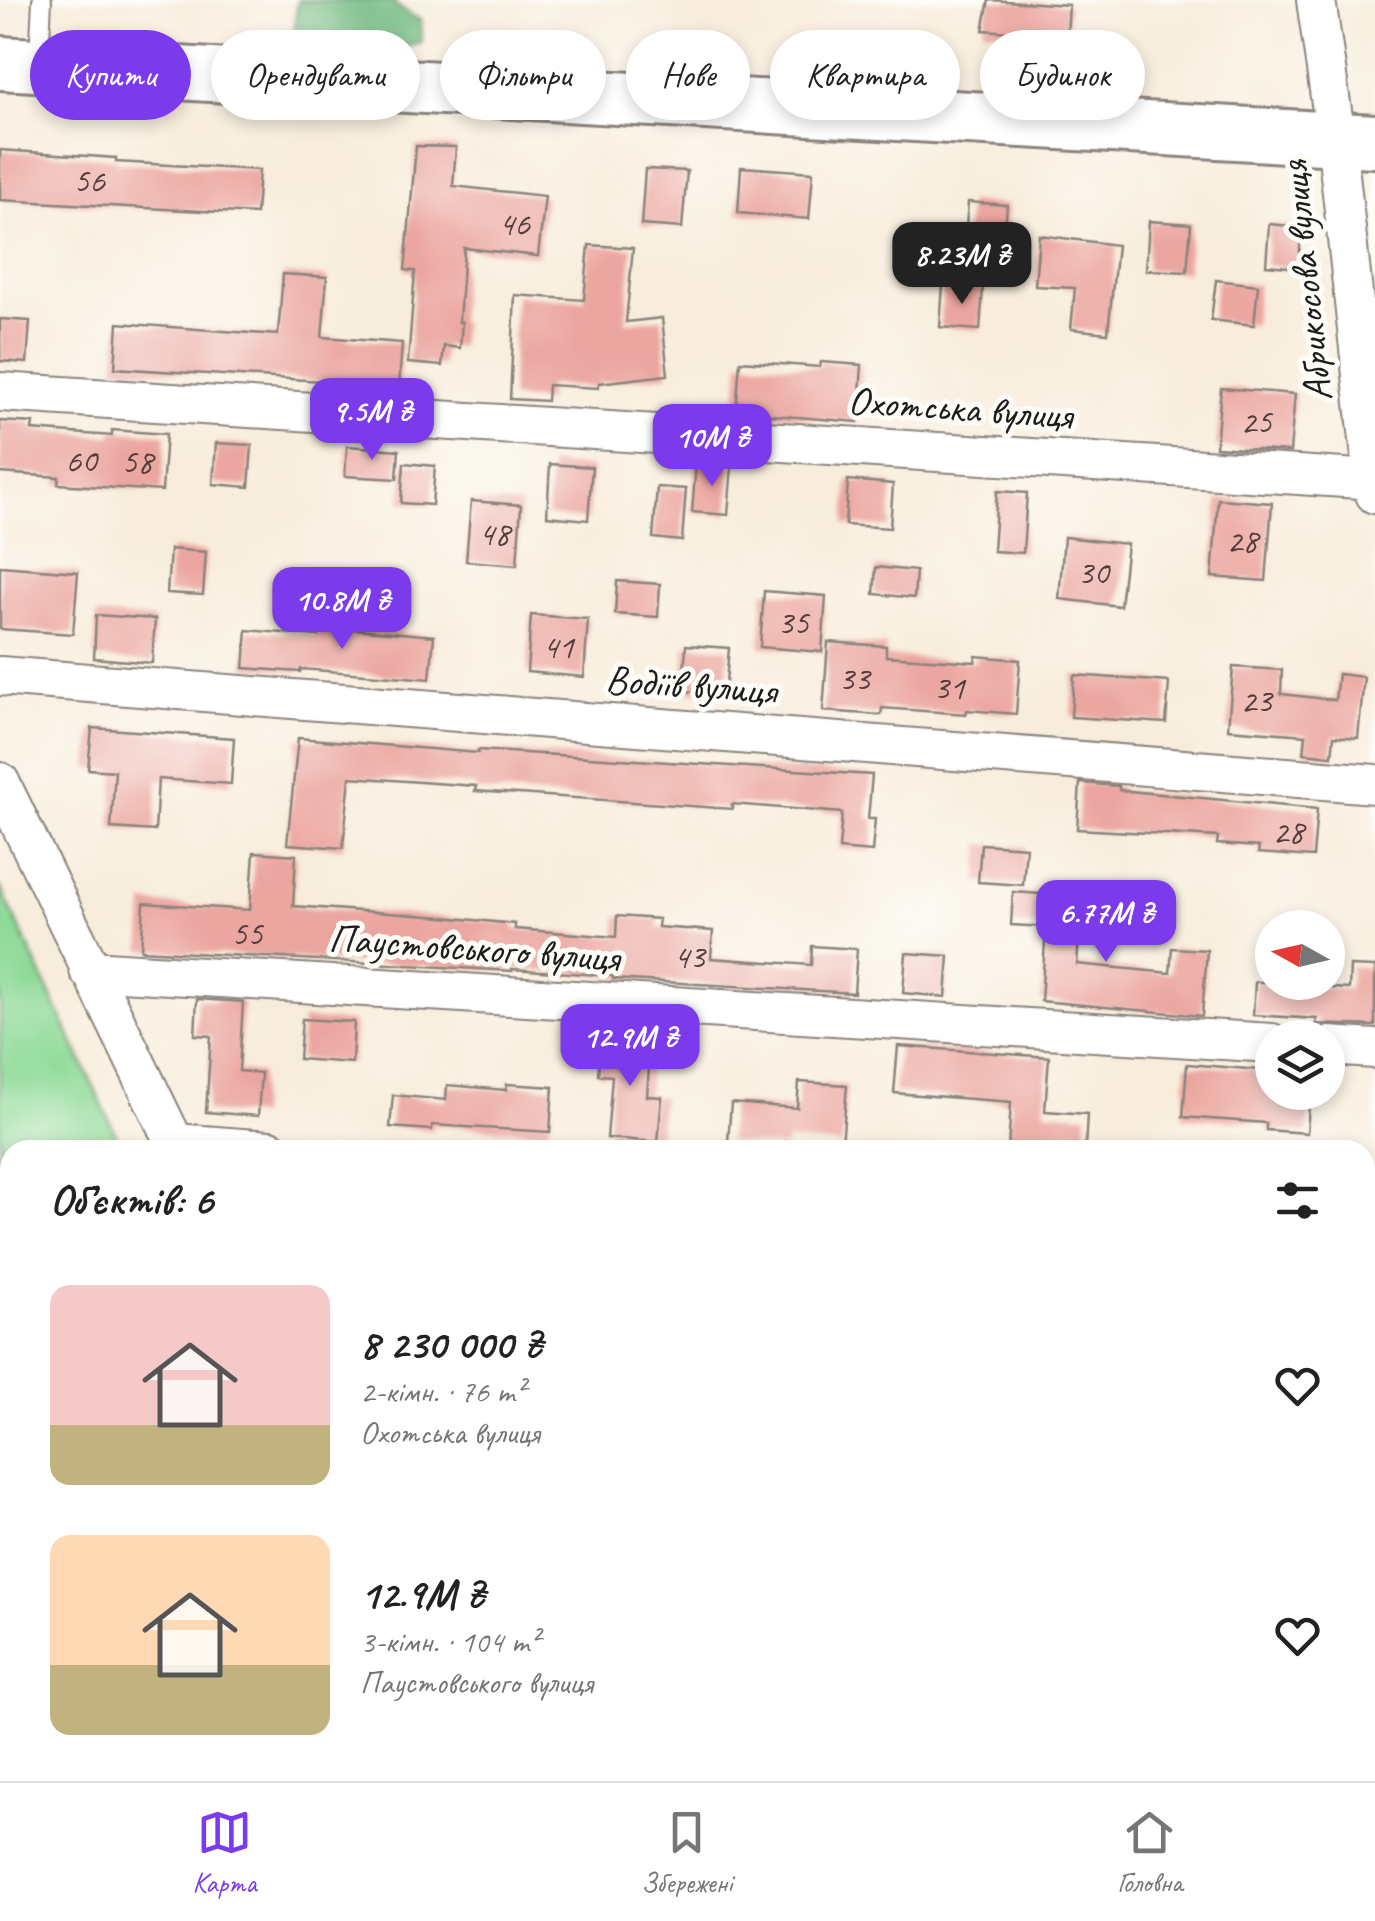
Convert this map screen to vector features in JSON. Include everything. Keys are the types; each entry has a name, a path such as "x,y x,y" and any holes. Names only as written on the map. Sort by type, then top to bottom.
{"main road":[{"path":"19,64 1355,140"}],"street":[{"name":"Абрикосова вулиця","path":"1316,0 1355,140 1374,484"},
{"name":"Охотська вулиця","path":"0,392 1374,484"},
{"name":"Водіїв вулиця","path":"0,676 1375,784"},
{"path":"0,782 173,1140"},
{"name":"Паустовського вулиця","path":"89,970 1255,1042"},
{"path":"1345,1047 1375,1049"}],"lane":[{"path":"19,64 42,0"}],"green space":[{"path":"298,0 394,0 395,5 421,21 422,42 420,30 295,30"},
{"path":"0,886 118,1140 0,1140"}],"building":[{"path":"989,0 1069,5 1067,30 983,30"},
{"path":"416,146 456,147 453,186 545,196 538,256 464,248 460,348 444,346 442,366 408,363 415,271 405,270"},
{"path":"0,150 116,158 116,162 259,170 256,214 0,200"},
{"path":"741,167 813,172 809,219 738,213"},
{"path":"645,169 687,171 682,228 641,225"},
{"path":"968,202 1007,205 1003,254 964,251"},
{"path":"1149,221 1191,224 1187,272 1146,270"},
{"path":"1269,224 1301,227 1299,268 1266,265"},
{"path":"1039,235 1117,245 1108,333 1071,329 1075,288 1035,286"},
{"path":"589,245 633,248 626,322 662,318 668,375 599,383 598,388 548,385 547,401 510,399 515,295 584,300"},
{"path":"283,274 327,277 322,337 402,343 399,386 115,368 118,323 278,335"},
{"path":"1216,280 1258,285 1254,325 1211,320"},
{"path":"943,284 983,287 980,330 940,327"},
{"path":"0,319 30,321 27,363 0,361"},
{"path":"740,361 820,367 821,362 862,365 858,422 736,412"},
{"path":"1221,388 1295,394 1290,452 1216,447"},
{"path":"0,421 33,423 32,430 112,436 112,430 166,434 162,491 58,484 59,477 0,473"},
{"path":"216,443 252,445 249,487 213,484"},
{"path":"347,446 399,450 397,479 345,476"},
{"path":"404,463 435,466 432,505 401,503"},
{"path":"696,463 732,465 728,515 692,512"},
{"path":"550,464 592,467 588,520 547,516"},
{"path":"848,480 893,484 890,528 845,525"},
{"path":"657,487 686,489 682,541 653,538"},
{"path":"997,491 1027,493 1023,553 993,551"},
{"path":"1218,499 1272,503 1266,581 1212,577"},
{"path":"471,501 521,505 517,565 466,561"},
{"path":"1064,537 1127,544 1120,606 1059,599"},
{"path":"170,549 206,552 203,595 167,593"},
{"path":"0,566 78,572 73,634 0,629"},
{"path":"876,567 916,571 914,598 874,594"},
{"path":"617,581 660,584 658,617 615,614"},
{"path":"764,591 826,596 822,652 760,647"},
{"path":"96,615 155,619 152,663 94,658"},
{"path":"531,615 588,619 584,677 527,672"},
{"path":"320,626 434,636 430,679 244,668 247,630 319,636"},
{"path":"828,642 886,646 886,656 975,662 976,656 1020,660 1016,714 882,708 881,715 823,711"},
{"path":"686,645 729,648 725,694 683,691"},
{"path":"1233,667 1282,670 1281,694 1335,700 1338,674 1364,677 1358,738 1334,736 1332,756 1304,753 1306,735 1228,729"},
{"path":"1074,675 1169,682 1166,723 1071,717"},
{"path":"92,728 234,738 231,784 158,779 155,831 111,828 115,771 88,769"},
{"path":"298,738 478,753 872,775 868,819 875,819 872,852 839,849 842,813 475,791 476,786 350,777 343,848 287,844"},
{"path":"1080,783 1317,809 1313,857 1258,853 1259,847 1217,844 1218,837 1077,829"},
{"path":"981,844 1026,847 1023,885 978,882"},
{"path":"254,852 296,855 293,906 443,917 515,924 515,929 616,937 617,916 659,919 658,927 713,931 711,958 811,965 812,946 857,949 854,993 512,969 141,950 144,903 250,910"},
{"path":"1013,892 1082,897 1077,964 1170,973 1172,948 1207,950 1202,1016 1041,1001 1046,927 1011,925"},
{"path":"906,953 949,956 946,997 903,993"},
{"path":"1350,966 1375,967 1375,1026 1345,1025 1345,1020 1253,1015 1255,982 1255,1000 1345,1000 1345,989 1349,989"},
{"path":"197,999 243,1002 239,1071 261,1073 258,1116 206,1112 211,1036 195,1035"},
{"path":"302,1019 354,1022 352,1063 299,1059"},
{"path":"601,1035 651,1039 647,1096 662,1097 658,1140 607,1138 612,1076 598,1075"},
{"path":"898,1046 1049,1057 1045,1111 1087,1114 1086,1140 1009,1140 1011,1102 894,1093"},
{"path":"1187,1064 1255,1070 1255,1110 1309,1110 1307,1133 1266,1130 1266,1123 1183,1117"},
{"path":"799,1082 847,1085 842,1140 728,1140 731,1103 797,1108"},
{"path":"507,1084 553,1087 550,1132 432,1125 432,1130 390,1127 393,1095 446,1100 447,1085 506,1090"}]}
